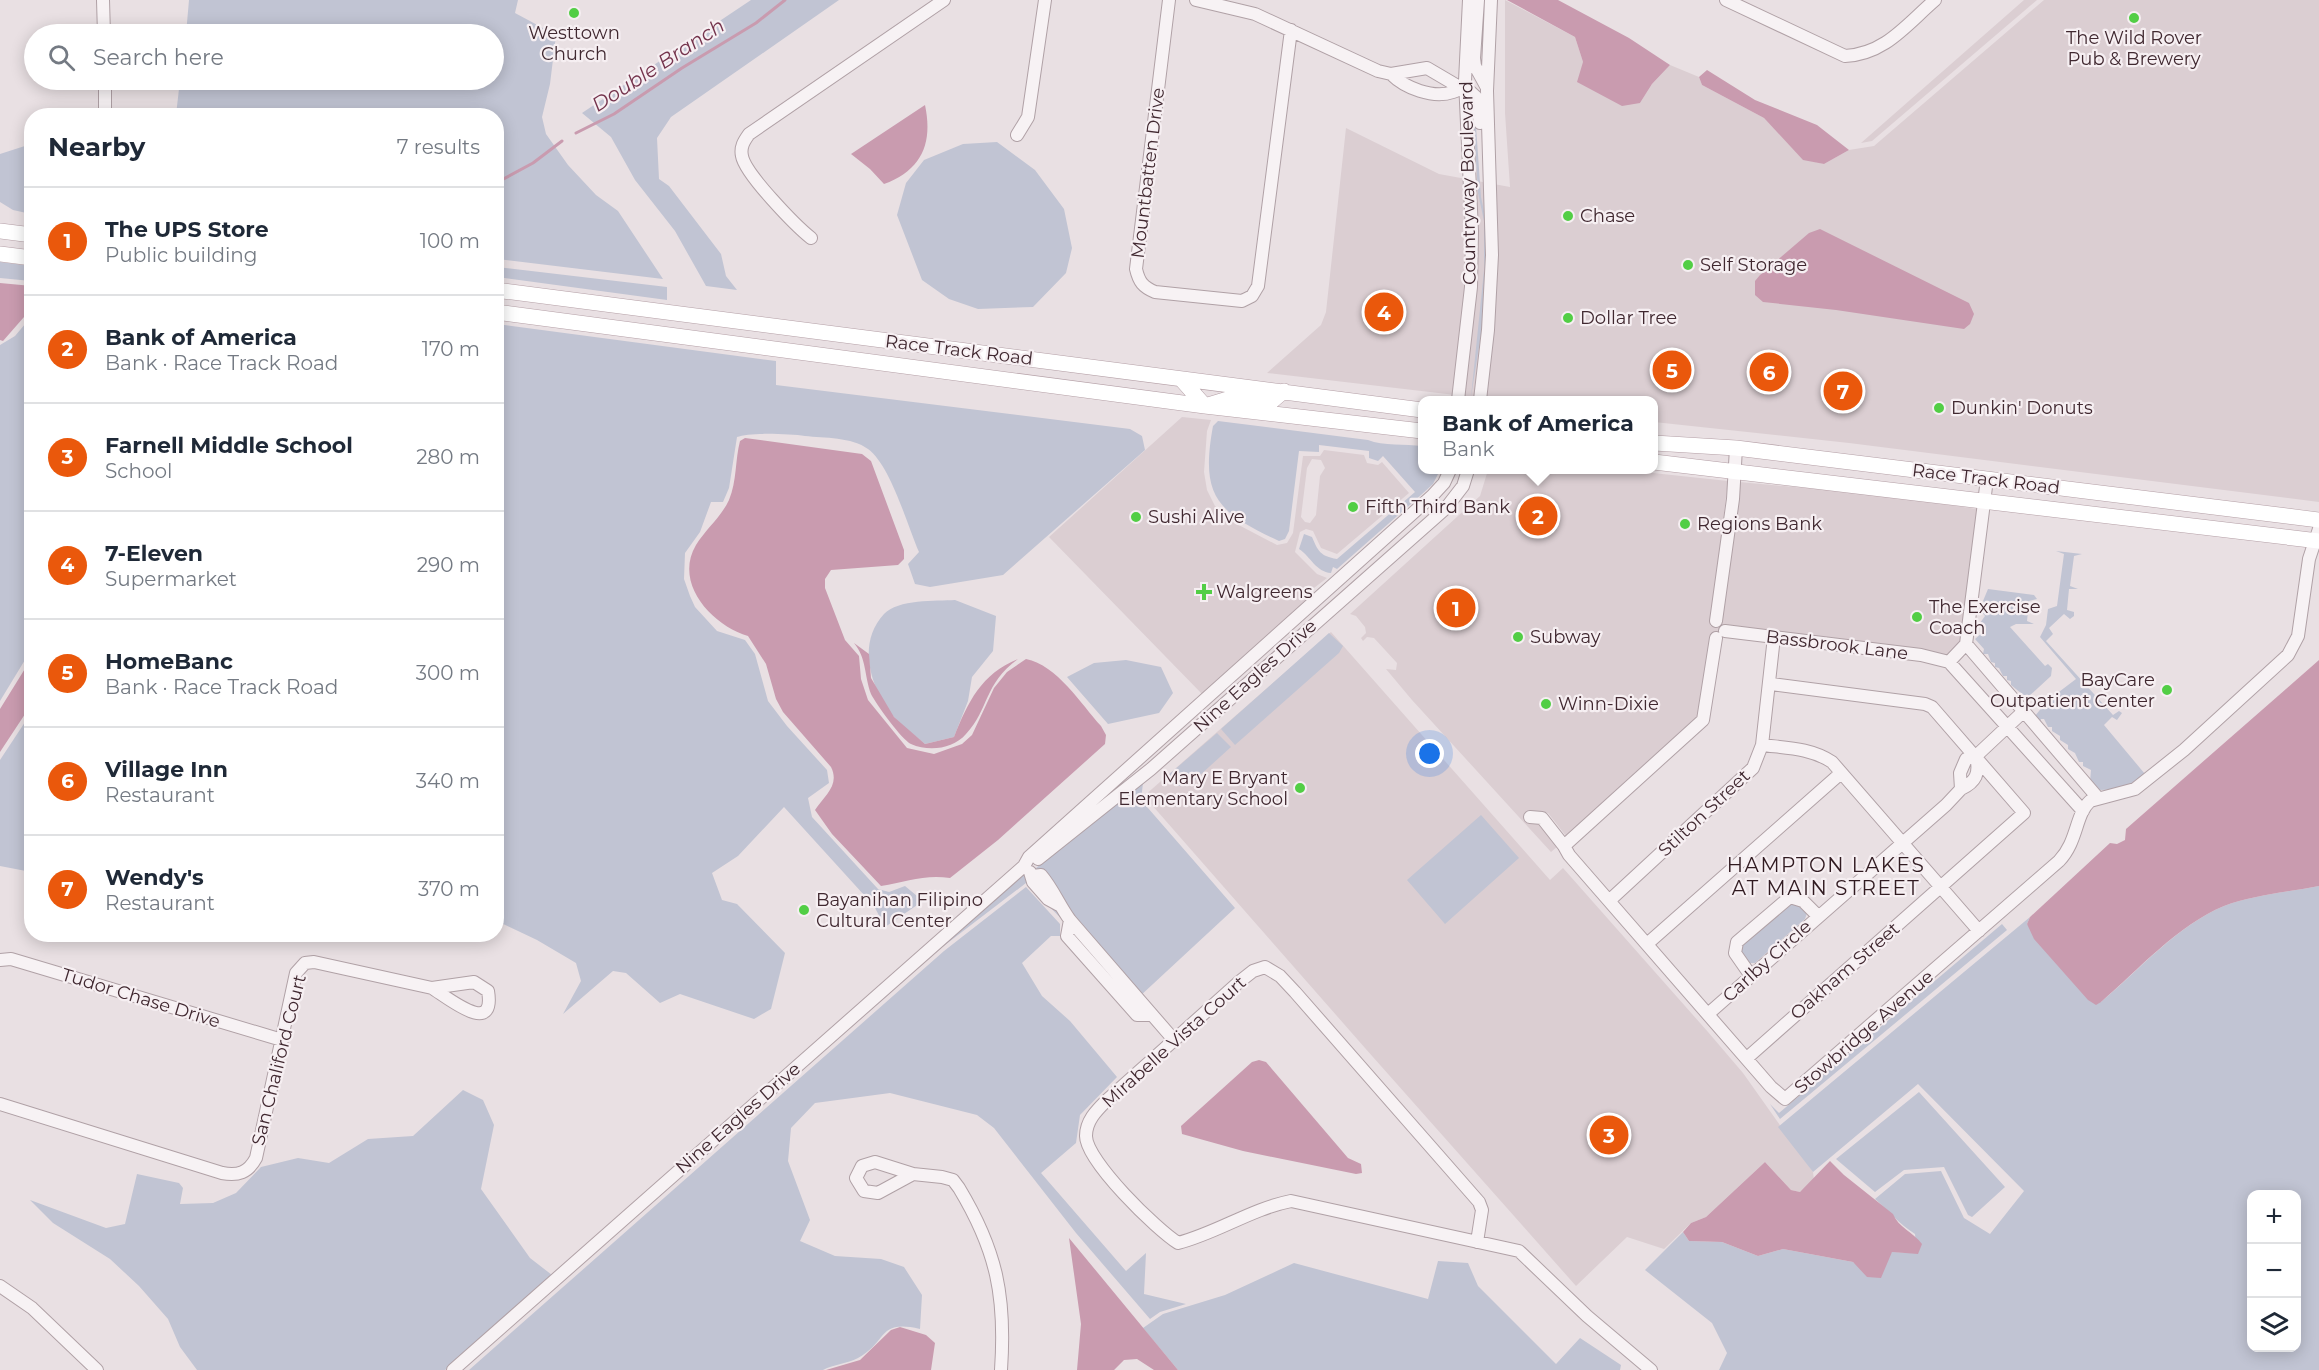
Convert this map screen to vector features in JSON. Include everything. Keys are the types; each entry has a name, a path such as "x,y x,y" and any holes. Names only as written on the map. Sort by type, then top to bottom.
{"main road":[{"path":"0,231 24,234"},
{"path":"0,254 24,257"},
{"name":"Race Track Road","path":"504,291 1418,409"},
{"name":"Race Track Road","path":"504,313 1205,406 1418,431"},
{"path":"682,336 683,314"},
{"path":"1181,379 1205,406 1228,399 1271,402 1284,391"},
{"name":"Race Track Road","path":"1658,443 1736,448 2319,520"},
{"name":"Race Track Road","path":"1658,463 2318,537"}],"street":[{"path":"103,0 104,24"},
{"path":"811,238 791,222 741,157 742,143 749,134 944,0"},
{"path":"1017,135 1028,117 1045,0"},
{"name":"Mountbatten Drive","path":"1169,0 1136,269 1138,279 1145,288 1155,292 1221,301 1242,301 1252,296 1258,286 1291,30"},
{"path":"1196,0 1255,14 1391,74 1400,83 1432,94 1452,93 1463,88 1487,87 1475,66 1474,58 1478,0"},
{"name":"Countryway Boulevard","path":"1458,396 1471,275 1472,213 1463,88 1469,0"},
{"name":"Countryway Boulevard","path":"1480,396 1488,330 1493,222 1487,87 1491,0"},
{"path":"1725,0 1845,56 1864,55 1880,47 1935,0"},
{"path":"1391,74 1427,68 1463,88 1478,103 1485,195 1493,222"},
{"path":"105,90 105,108"},
{"path":"1716,621 1733,498 1736,448"},
{"name":"Nine Eagles Drive","path":"453,1370 1024,866 1029,857 1432,496 1444,483 1448,474"},
{"name":"Nine Eagles Drive","path":"1024,866 1033,864 1151,770 1446,508 1463,486 1467,474"},
{"path":"1987,479 1966,644 1949,662 2083,811"},
{"name":"Stowbridge Avenue","path":"1536,817 1564,846 1569,855 1778,1095 1790,1098 2068,851 2083,811 2090,801 2126,793 2142,784 2283,662 2298,636 2309,559 2318,537"},
{"name":"Bassbrook Lane","path":"1564,846 1703,720 1720,635 1774,637 1921,655 1949,662"},
{"name":"Stilton Street","path":"1610,900 1742,781 1753,768 1762,745 1771,684 1774,637"},
{"path":"1966,644 2098,798"},
{"path":"1771,684 1925,704 1932,707 1976,756 2024,711"},
{"path":"1762,745 1819,754 1841,772 1979,931"},
{"name":"Carlby Circle","path":"1708,1014 1946,805 1976,776 1979,770 1976,756"},
{"name":"Oakham Street","path":"1747,1058 2024,813 1976,756"},
{"path":"1141,758 1151,770"},
{"path":"1647,944 1841,772"},
{"path":"1024,866 1033,876 1041,875 1055,891 1059,905 1070,920 1067,936 1137,1015 1152,1015 1174,1040"},
{"path":"1751,976 1735,953 1737,942 1790,897 1803,901 1818,916"},
{"name":"Tudor Chase Drive","path":"0,960 11,959 282,1040"},
{"name":"San Chaliford Court","path":"0,1104 233,1175 244,1173 256,1158 296,972 305,963 314,962 432,988"},
{"name":"Mirabelle Vista Court","path":"1477,1242 1482,1210 1479,1202 1280,976 1265,967 1253,971 1092,1116 1086,1137 1093,1155 1158,1231 1178,1244 1275,1204 1291,1201 1477,1242 1519,1251 1587,1316 1651,1370"},
{"path":"913,1174 952,1180 970,1206 982,1231 993,1258 1004,1316 1002,1370"},
{"path":"0,1286 33,1308 97,1370"}],"shaded area":[{"path":"189,0 518,0 515,13 556,35 550,84 542,117 546,134 568,165 596,195 618,211 663,279 504,260 504,108 177,108 179,90 504,90 504,24 187,24"},
{"path":"751,0 839,0 671,117 657,138 659,179 669,186 721,254 726,276 737,290 706,286 675,231 635,180 611,137 582,113"},
{"path":"1505,0 1575,37 1583,62 1640,103 1652,84 1670,65 1699,77 1702,85 1764,118 1803,159 1824,164 1849,150 1874,146 2044,0 2319,0 2319,502 1849,443 1658,422 1658,396 1464,396 1267,373 1321,325 1326,312 1346,128 1439,174 1510,187 1505,113"},
{"path":"1507,0 1558,0 1629,38 1670,65 1652,84 1640,103 1622,106 1577,82 1583,62 1575,37"},
{"path":"2024,0 2037,0 1872,141 1861,143"},
{"path":"1707,70 1755,100 1817,125 1849,150 1824,164 1803,160 1764,118 1702,85 1699,77"},
{"path":"925,105 927,131 922,154 908,171 884,184 851,154"},
{"path":"1475,112 1486,233 1482,328 1471,396 1484,270 1484,221 1478,193 1473,113"},
{"path":"997,142 1035,170 1064,209 1072,248 1066,273 1033,307 978,309 949,299 922,280 897,215 906,183 924,160 963,144"},
{"path":"24,146 24,212 13,210 0,202 0,154"},
{"path":"1820,229 1969,303 1974,314 1970,324 1964,329 1763,302 1755,295 1755,281 1760,275 1809,233"},
{"path":"0,262 24,265 24,280 0,278"},
{"path":"504,268 667,287 667,300 504,278"},
{"path":"0,283 24,285 24,317 3,341 0,340"},
{"path":"24,325 24,662 0,701 0,345 15,336"},
{"path":"504,325 776,361 776,385 1130,429 1142,436 1145,450 1003,575 930,587 915,584 908,564 919,552 891,482 884,468 868,449 854,442 829,438 770,434 737,437 729,488 723,502 711,502 700,532 685,553 684,579 690,596 695,607 717,631 745,640 755,654 768,701 787,726 827,770 829,783 808,798 812,817 878,889 889,892 905,886 923,901 885,927 874,906 784,807 738,856 712,873 722,900 737,904 785,953 771,1009 754,1019 680,994 660,1003 626,973 613,971 563,1014 581,981 576,963 537,940 504,924"},
{"path":"1182,417 1211,420 1207,431 1204,472 1207,490 1215,506 1233,522 1277,545 1287,543 1293,533 1303,456 1320,456 1324,450 1364,455 1367,463 1378,465 1382,462 1409,493 1337,554 1321,548 1313,531 1306,529 1300,532 1295,552 1317,574 1327,578 1310,591 1314,595 1203,695 1049,537","holes":["1312,459 1321,460 1325,468 1320,476 1316,515 1310,523 1305,522 1301,517 1307,468"]},
{"path":"1218,421 1381,443 1418,446 1418,474 1438,474 1433,484 1337,569 1333,567 1331,573 1326,572 1317,567 1299,549 1304,534 1312,537 1323,554 1337,559 1415,492 1383,456 1378,461 1369,458 1369,451 1319,445 1319,452 1299,451 1289,531 1285,539 1279,541 1241,521 1227,511 1218,499 1212,486 1209,470 1213,426"},
{"path":"745,438 862,454 871,461 904,550 904,559 898,565 831,570 825,579 825,588 845,640 859,656 861,679 868,700 907,748 934,754 962,744 972,735 994,688 1007,672 1026,659 1048,669 1058,677 1101,726 1106,735 1105,744 998,840 950,878 924,878 881,886 832,834 815,810 833,785 831,767 783,712 776,699 766,664 748,636 735,631 710,613 693,588 690,560 696,545 729,500 740,441"},
{"path":"1487,474 1658,474 1728,481 1710,626 1720,627 1719,633 1711,633 1698,718 1566,836 1548,813 1527,811 1524,821 1539,823 1558,846 1551,852 1412,700 1386,669 1396,670 1397,663 1374,638 1367,637 1363,641 1361,638 1366,633 1365,627 1356,616 1350,614 1480,496"},
{"path":"1739,482 1873,494 1977,509 1961,641 1948,656 1721,625"},
{"path":"2056,551 2082,554 2074,556 2070,586 2078,589 2069,589 2067,610 2074,612 2074,616 2070,619 2064,614 2049,628 2053,634 2046,641 2113,715 2119,711 2122,713 2117,720 2112,717 2104,725 2145,774 2134,782 2118,788 2099,790 2090,782 2091,770 2083,766 2083,762 2079,762 2075,753 2068,749 2068,745 2052,731 2052,727 2048,727 2044,719 2041,719 2040,723 2035,716 2047,701 2076,679 2040,637 2046,625 2048,609 2057,606 2064,554"},
{"path":"1988,589 2034,595 2037,599 2029,601 2027,621 2034,624 2016,624 2010,627 2045,666 2048,664 2052,668 2051,676 2027,698 2011,685 2011,681 2007,680 2007,676 2003,676 1999,668 1995,667 1995,663 1991,662 1988,654 1983,654 1984,649 1975,639 1982,633 1980,623 1985,616 1982,612 1986,604 1983,601"},
{"path":"955,600 996,616 993,651 972,677 968,701 954,737 925,744 897,720 878,693 870,666 870,639 875,626 890,609 908,603"},
{"path":"1331,632 1550,880 1563,868 1708,1032 1743,1073 1813,1172 1814,1180 1800,1192 1791,1190 1765,1162 1706,1217 1691,1223 1664,1249 1627,1237 1576,1286 1365,1048 1144,796"},
{"path":"1329,633 1343,646 1339,653 1235,745 1221,729"},
{"path":"854,643 869,654 871,678 894,717 925,744 954,737 977,690 994,673 1018,659 998,678 974,724 961,739 940,748 925,748 907,741 878,705 871,694 863,661"},
{"path":"1126,660 1161,667 1173,693 1159,713 1108,724 1067,677 1094,663"},
{"path":"2319,660 2319,886 2247,899 2207,914 2175,936 2101,1002 2096,1005 2088,1000 2034,939 2027,924 2030,917 2110,843 2117,844 2125,840 2126,829"},
{"path":"24,670 24,716 0,752 0,709"},
{"path":"24,724 24,871 0,866 0,760"},
{"path":"1217,733 1231,747 1188,786 1175,786 1166,777"},
{"path":"1143,783 1141,800 1235,908 1139,997 1026,883 941,948 645,1209 1024,872 1036,868"},
{"path":"1481,815 1519,858 1445,924 1407,880"},
{"path":"2319,886 2319,1370 1719,1370 1727,1353 1712,1323 1645,1270 1683,1232 1689,1241 1722,1242 1758,1256 1783,1249 1853,1262 1864,1271 1892,1252 1917,1253 1915,1234 1875,1199 1905,1174 1941,1171 1964,1218 1990,1234 2024,1191 1918,1084 1813,1172 1778,1127 2030,917 2027,924 2101,1002 2175,936 2207,914 2224,906 2271,894"},
{"path":"1026,887 1060,924 1060,936 1051,936 1022,963 1042,996 1070,1021 1117,1077 1080,1115 1076,1143 1041,1173 1126,1271 1146,1253 1144,1294 1186,1304 1160,1312 1150,1319 1076,1233 994,1128 977,1115 890,1093 815,1103 791,1128 788,1161 810,1220 800,1241 835,1256 881,1259 904,1267 922,1295 920,1329 896,1327 884,1334 868,1352 858,1358 823,1370 469,1370 944,951"},
{"path":"1795,901 1807,913 1805,919 1755,963 1748,963 1740,954 1741,947"},
{"path":"2002,924 2007,930 1780,1119 1770,1104 1779,1113"},
{"path":"1259,1060 1266,1062 1348,1158 1361,1164 1362,1173 1356,1174 1243,1151 1182,1134 1181,1126 1252,1062"},
{"path":"463,1090 483,1100 494,1125 481,1189 530,1258 552,1275 445,1370 197,1370 180,1347 168,1319 139,1286 110,1259 53,1223 30,1200 106,1228 125,1224 137,1174 179,1183 183,1188 180,1204 213,1203 236,1193 261,1167 298,1158 329,1163 368,1139 413,1136"},
{"path":"1919,1092 2005,1187 1972,1217 1968,1215 1944,1167 1904,1170 1875,1192 1836,1159"},
{"path":"1830,1161 1893,1214 1899,1223 1919,1240 1922,1244 1918,1254 1892,1252 1881,1278 1867,1277 1853,1262 1783,1249 1758,1256 1722,1242 1689,1241 1683,1232 1691,1223 1706,1217 1765,1162 1791,1190 1800,1192"},
{"path":"1069,1238 1178,1370 1154,1370 1137,1359 1124,1360 1114,1370 1077,1370 1081,1324"},
{"path":"1438,1261 1468,1263 1478,1286 1556,1364 1580,1338 1621,1365 1620,1370 1178,1370 1143,1328 1163,1314 1225,1295 1294,1263 1428,1299"},
{"path":"900,1327 926,1335 935,1343 931,1370 826,1370 860,1360 891,1330"}],"waterway":[{"name":"Double Branch","path":"576,133 614,114 682,68 756,23 785,0"},
{"name":"Double Branch","path":"504,179 533,163 562,141"}],"place":[{"name":"Westtown Church","path":"574,13"},
{"name":"The Wild Rover Pub & Brewery","path":"2134,18"},
{"name":"Chase","path":"1568,216"},
{"name":"Self Storage","path":"1688,265"},
{"name":"7-Eleven","path":"1384,312"},
{"name":"Dollar Tree","path":"1568,318"},
{"name":"HomeBanc","path":"1672,370"},
{"name":"Village Inn","path":"1769,372"},
{"name":"Wendy's","path":"1843,391"},
{"name":"Dunkin' Donuts","path":"1939,408"},
{"name":"Fifth Third Bank","path":"1353,507"},
{"name":"Bank of America","path":"1538,516"},
{"name":"Sushi Alive","path":"1136,517"},
{"name":"Regions Bank","path":"1685,524"},
{"name":"Walgreens","path":"1204,592"},
{"name":"The UPS Store","path":"1456,608"},
{"name":"The Exercise Coach","path":"1917,617"},
{"name":"Subway","path":"1518,637"},
{"name":"BayCare Outpatient Center","path":"2167,690"},
{"name":"Winn-Dixie","path":"1546,704"},
{"name":"Mary E Bryant Elementary School","path":"1300,788"},
{"name":"Bayanihan Filipino Cultural Center","path":"804,910"},
{"name":"Farnell Middle School","path":"1609,1135"}],"district":[{"name":"HAMPTON LAKES AT MAIN STREET","path":"1826,876"}]}
